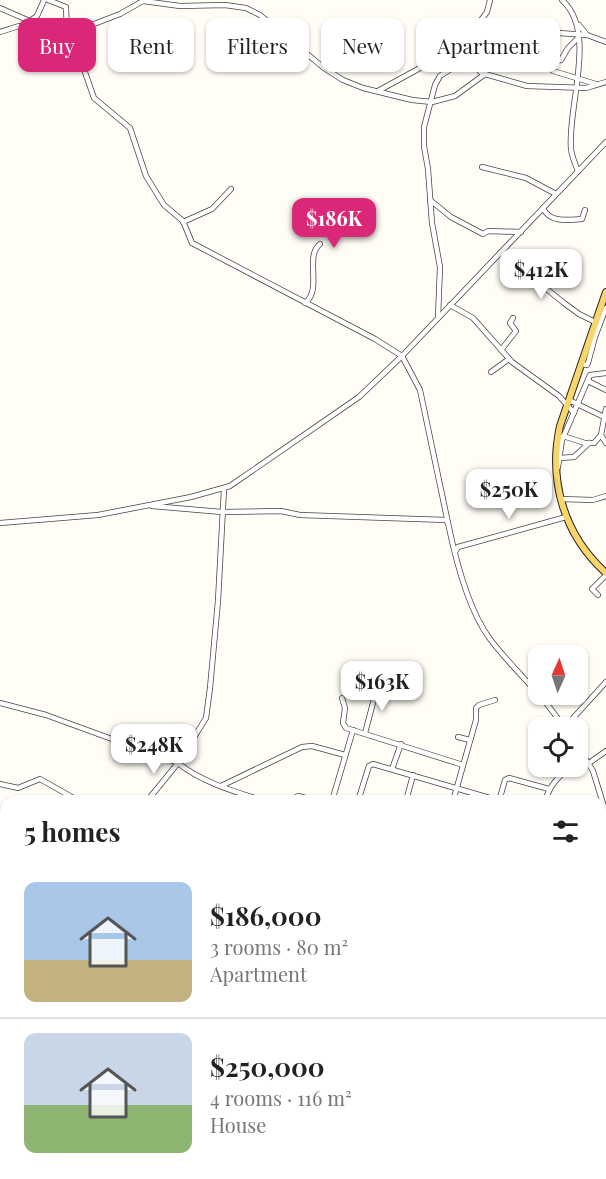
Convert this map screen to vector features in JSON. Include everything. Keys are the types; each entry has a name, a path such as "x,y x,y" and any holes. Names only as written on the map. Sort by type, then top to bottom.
{"main road":[{"path":"606,292 595,322 593,336 568,402 556,449 556,472 560,499 566,517 585,551 606,574"}],"street":[{"path":"34,18 46,0 66,7 66,18"},
{"path":"482,18 487,12 490,0"},
{"path":"562,0 568,6 582,35 571,147 578,171"},
{"path":"96,23 120,14 143,1 184,6 242,7 260,15 333,74 360,87 405,99 432,102 459,95 484,75"},
{"path":"0,8 26,18"},
{"path":"0,32 18,27"},
{"path":"560,34 582,35 606,42"},
{"path":"560,60 568,48 582,35"},
{"path":"378,91 416,70"},
{"path":"84,72 94,98 129,127 146,176 164,206 183,222 194,244 402,356 423,398 452,544 465,584 485,632 556,717"},
{"path":"438,317 440,267 432,223 424,131 438,79 444,72"},
{"path":"481,72 484,75 527,86 576,88 606,82"},
{"path":"556,72 599,85"},
{"path":"0,523 98,515 224,489 351,403 402,356 606,142"},
{"path":"482,167 526,178 556,194"},
{"path":"183,222 212,209 231,189"},
{"path":"430,200 447,215 483,234 488,231 521,232"},
{"path":"543,208 549,216 567,220 582,219 585,210"},
{"path":"305,303 312,295 316,252"},
{"path":"500,254 511,260 564,303 595,322"},
{"path":"450,305 473,318 508,358 538,383 568,402 574,412"},
{"path":"593,336 605,312"},
{"path":"501,350 516,331 510,322 513,318"},
{"path":"491,372 508,358"},
{"path":"556,472 563,436 591,374 606,373"},
{"path":"588,381 606,390"},
{"path":"568,402 579,403 605,414 603,437 606,442"},
{"path":"563,418 571,420"},
{"path":"563,436 589,443 594,443 603,437"},
{"path":"560,458 574,457 589,443"},
{"path":"152,795 195,739 206,718 217,611 224,489"},
{"path":"560,499 593,500 606,496"},
{"path":"147,505 222,512 439,518 448,523"},
{"path":"452,544 458,547 566,517"},
{"path":"455,552 458,547"},
{"path":"598,595 592,589 606,574"},
{"path":"574,717 606,682"},
{"path":"365,734 378,684"},
{"path":"342,698 345,708 344,726 463,765"},
{"path":"455,795 476,720 476,708 495,700"},
{"path":"0,703 46,715 178,763 186,770 247,795"},
{"path":"334,795 353,730"},
{"path":"458,737 470,740"},
{"path":"392,769 401,744"},
{"path":"221,786 302,747 312,746 345,755"},
{"path":"601,795 589,763 606,751"},
{"path":"360,795 371,764 480,795"},
{"path":"408,795 413,775"},
{"path":"547,795 559,777"},
{"path":"501,795 505,780 509,778 549,789"},
{"path":"0,784 18,788 40,779 68,795"}]}
